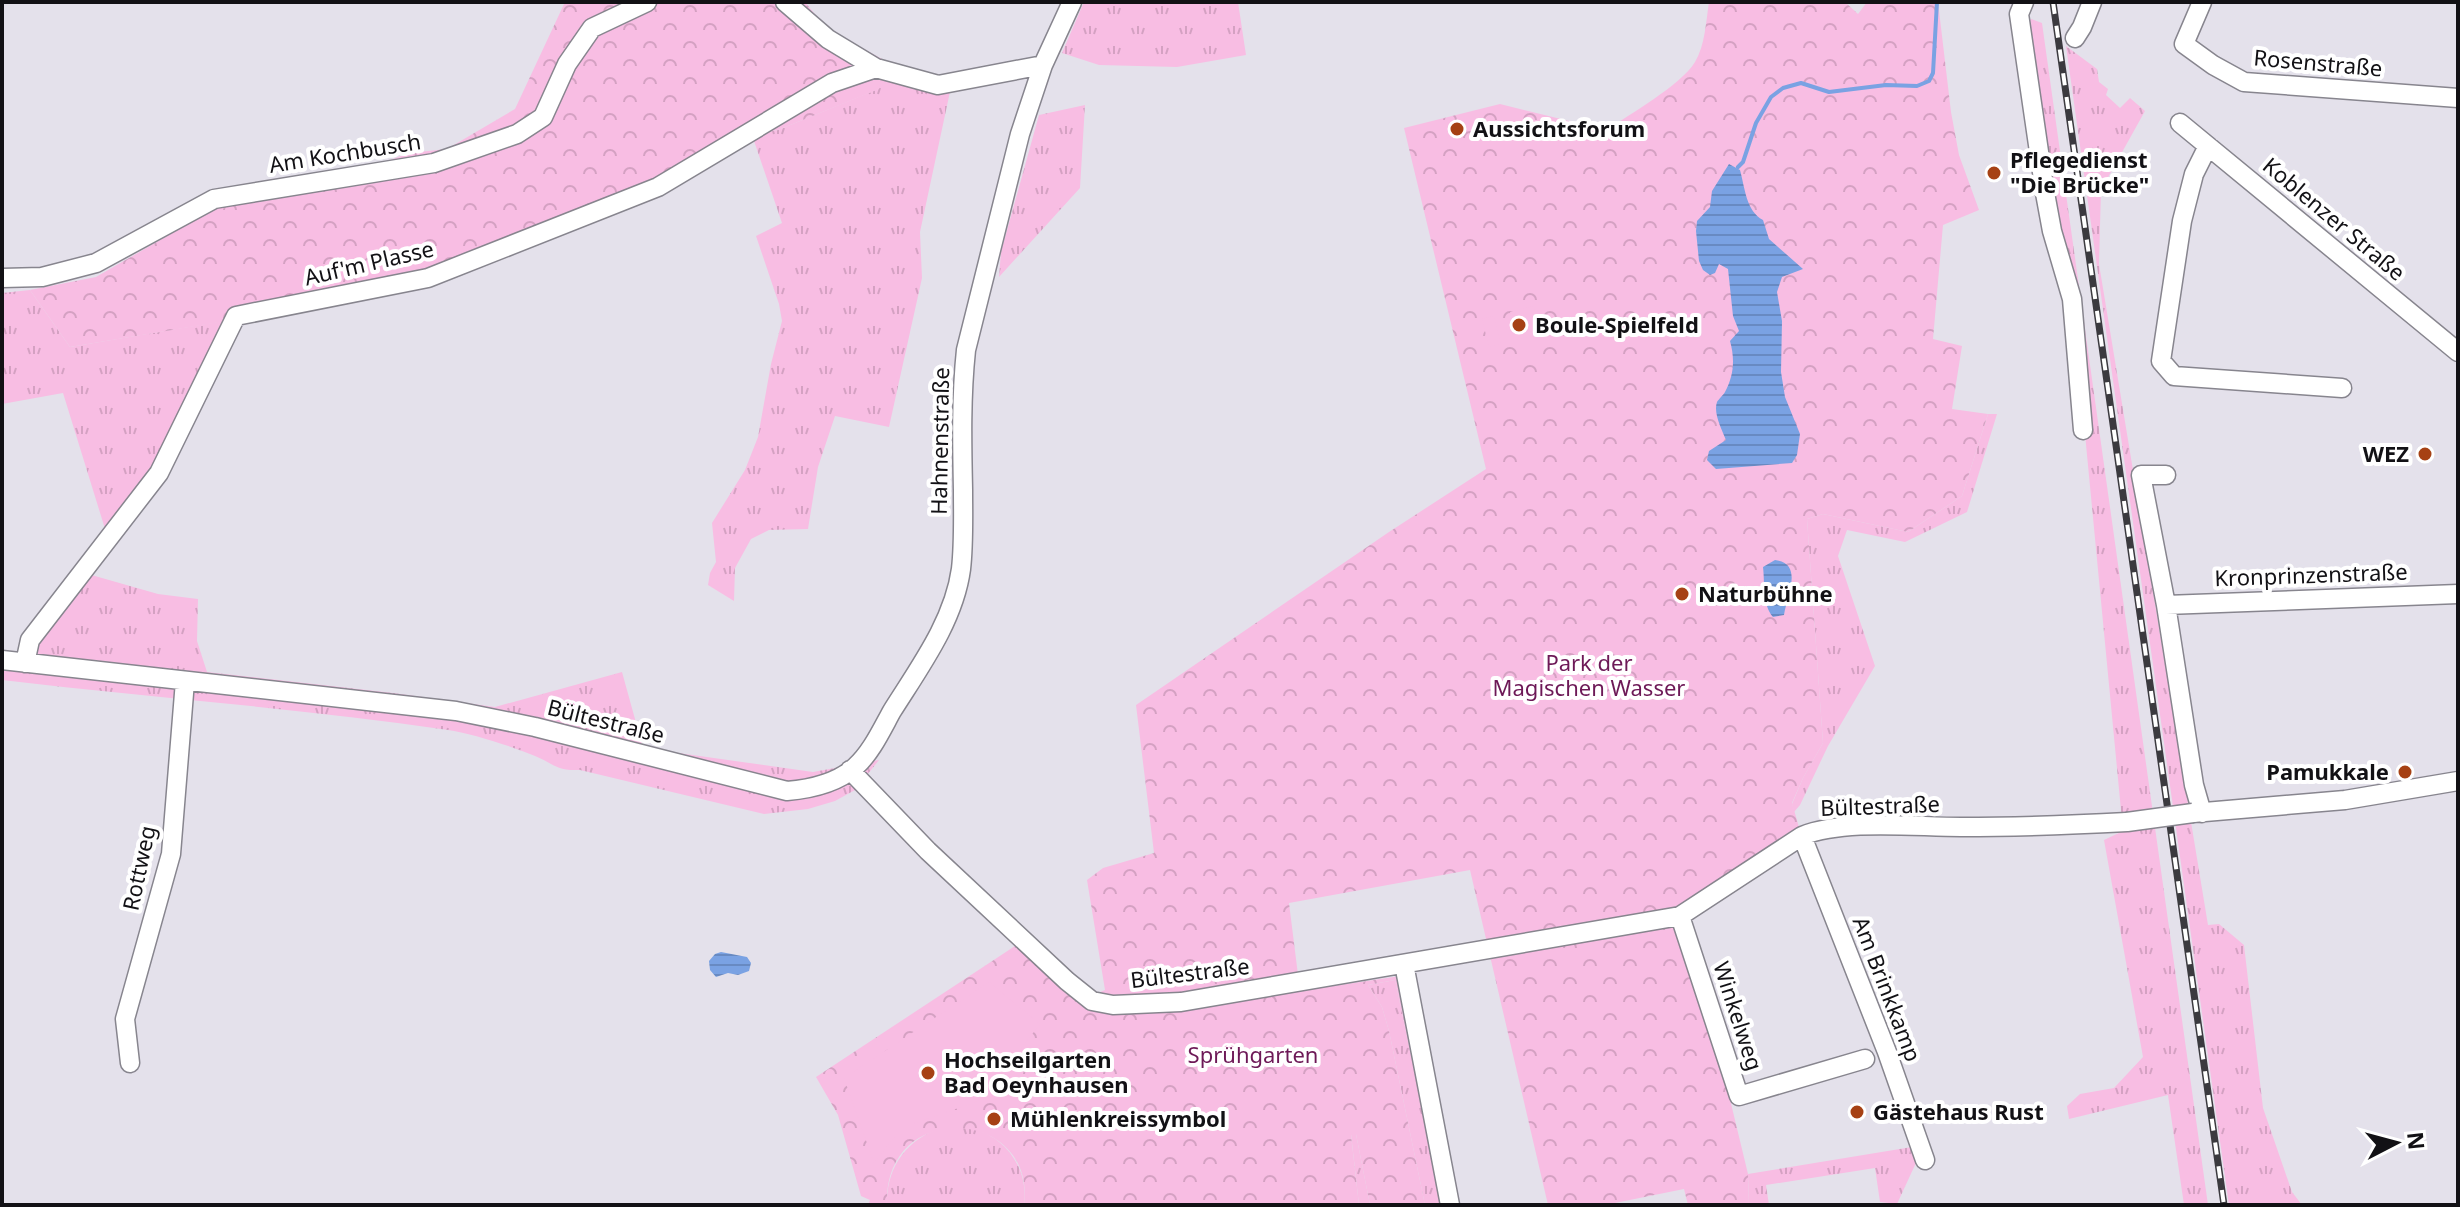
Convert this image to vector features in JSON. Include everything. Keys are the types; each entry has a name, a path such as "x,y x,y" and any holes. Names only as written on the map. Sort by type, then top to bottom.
{"street":[{"name":"Am Kochbusch","path":"2,278 42,277 96,263 214,199 434,163 517,134 543,117 567,64 592,28 647,2"},
{"path":"785,2 828,39 876,68 938,85 1043,65"},
{"name":"Hahnenstraße","path":"850,770 867,752 935,641 950,609 961,572 962,395 966,350 1009,175 1043,65 1072,2"},
{"path":"2024,2 2019,14 2045,193 2052,231 2072,299 2083,430"},
{"path":"2075,38 2092,2"},
{"name":"Rosenstraße","path":"2202,2 2184,44 2244,82 2458,98"},
{"name":"Auf'm Plasse","path":"25,663 30,640 159,473 236,316 428,278 658,187 832,83 876,68"},
{"name":"Koblenzer Straße","path":"2180,123 2458,352"},
{"path":"2208,146 2194,174 2182,221 2161,361 2174,376 2342,388"},
{"path":"2166,475 2141,475 2166,605 2198,813"},
{"name":"Kronprinzenstraße","path":"2166,605 2458,594"},
{"name":"Bültestraße","path":"2,660 456,711 535,727 787,791 827,783 850,770 928,851 1067,981 1092,1001 1113,1005 1181,1002 1680,916 1802,836 1818,829 2127,822 2345,800 2458,781"},
{"name":"Rottweg","path":"130,1063 125,1019 171,854 185,681"},
{"name":"Am Brinkkamp","path":"1802,836 1887,1052 1925,1160"},
{"name":"Winkelweg","path":"1680,916 1739,1096 1865,1059"},
{"path":"1404,964 1450,1205"}],"green space":[{"path":"565,2 805,2 826,28 891,64 879,89 778,130 752,135 425,288 70,347 30,290 96,277 214,209 363,170 409,153 447,149 515,109"},
{"path":"1084,2 1238,2 1246,55 1177,67 1099,65 1062,53"},
{"name":"Park der Magischen Wasser","path":"1709,2 1845,2 1858,14 1867,2 1938,2 1959,155 1979,210 1943,225 1933,339 1962,346 1952,409 1988,414 1962,496 1908,532 1823,514 1807,519 1823,743 1792,803 1801,834 1677,910 1721,1062 1748,1174 1749,1205 1688,1205 1684,1189 1605,1205 1548,1205 1470,870 1289,903 1300,991 1400,976 1443,1205 1395,980 1368,985 1382,1007 1389,1031 1425,1205 1370,1205 1356,1134 1351,1135 1359,1205 1024,1205 1022,1173 1008,1149 985,1134 959,1128 932,1132 909,1146 892,1170 887,1205 868,1205 870,1200 861,1196 838,1115 816,1077 1015,946 1079,1001 1105,990 1087,880 1103,868 1154,853 1136,705 1486,469 1404,128 1500,104 1606,130 1654,99 1688,71 1701,49"},
{"path":"2031,19 2042,23 2208,1205 2184,1205 2168,1095 2069,1119 2067,1106 2080,1094 2114,1088 2143,1057 2104,840 2123,831 2085,434 2025,28"},
{"path":"2066,46 2097,69 2099,82 2108,89 2106,95 2120,108 2130,98 2145,111 2101,190 2099,264 2208,925 2219,924 2244,945 2263,1108 2292,1192 2302,1205 2229,1205"},
{"path":"891,64 951,87 920,232 922,278 889,427 835,416 818,467 808,529 769,530 751,539 735,568 734,601 708,585 716,562 712,523 745,470 758,437 782,321 756,236 782,223 752,135 778,130 878,89"},
{"path":"1085,105 1080,188 999,277 1001,252 1039,115"},
{"path":"30,290 70,347 241,318 214,370 188,434 158,482 110,545 63,393 2,404 2,293"},
{"path":"1534,306 1540,334 1516,340 1510,312"},
{"path":"1494,316 1501,344 1489,347 1482,319"},
{"path":"1988,414 1997,414 1967,512 1905,542 1847,530 1838,556 1875,666 1794,812 1792,804 1823,743 1807,519 1823,514 1908,532 1962,496"},
{"path":"88,574 158,594 198,599 197,641 207,672 495,707 622,672 643,748 813,772 879,760 855,790 835,801 808,809 764,814 580,770 560,768 516,749 457,732 337,715 2,680 2,656 28,659"},
{"path":"1395,980 1443,1205 1425,1205 1389,1031 1382,1007 1368,985"},
{"name":"Hochseilgarten Bad Oeynhausen","path":"989,982 1040,1024 987,1096 906,1126 874,1163 844,1078"},
{"path":"944,1127 983,1132 1004,1146 1019,1167 1025,1192 1024,1205 887,1205 890,1178 901,1156 919,1138"},
{"path":"1351,1134 1356,1134 1370,1205 1359,1205"},
{"path":"1918,1146 1921,1152 1897,1204 1880,1202 1875,1168 1766,1185 1769,1205 1749,1205 1748,1174"}],"water":[{"path":"1729,164 1740,170 1750,205 1763,220 1769,239 1803,269 1782,277 1777,292 1782,321 1781,372 1785,397 1800,434 1797,455 1792,463 1716,469 1707,460 1709,451 1726,440 1716,406 1732,373 1730,341 1739,331 1733,316 1728,269 1719,264 1715,273 1710,275 1703,270 1696,231 1697,221 1710,207 1712,191"},
{"path":"1775,560 1789,567 1792,582 1784,615 1773,617 1766,600 1763,567"},
{"path":"721,952 747,957 751,963 749,971 716,977 710,970 709,961"}],"waterway":[{"path":"1738,167 1743,162 1756,123 1771,97 1783,88 1801,83 1829,92 1886,85 1917,86 1929,81 1933,73 1937,2"}],"railway":[{"path":"2053,2 2224,1205"}],"place":[{"name":"Aussichtsforum","path":"1457,129"},
{"name":"Pflegedienst \"Die Brücke\"","path":"1994,173"},
{"name":"Boule-Spielfeld","path":"1519,325"},
{"name":"WEZ","path":"2425,454"},
{"name":"Naturbühne","path":"1682,594"},
{"name":"Pamukkale","path":"2405,772"},
{"name":"Hochseilgarten Bad Oeynhausen","path":"928,1073"},
{"name":"Gästehaus Rust","path":"1857,1112"},
{"name":"Mühlenkreissymbol","path":"994,1119"}],"park label":[{"name":"Sprühgarten","path":"1253,1055"}]}
